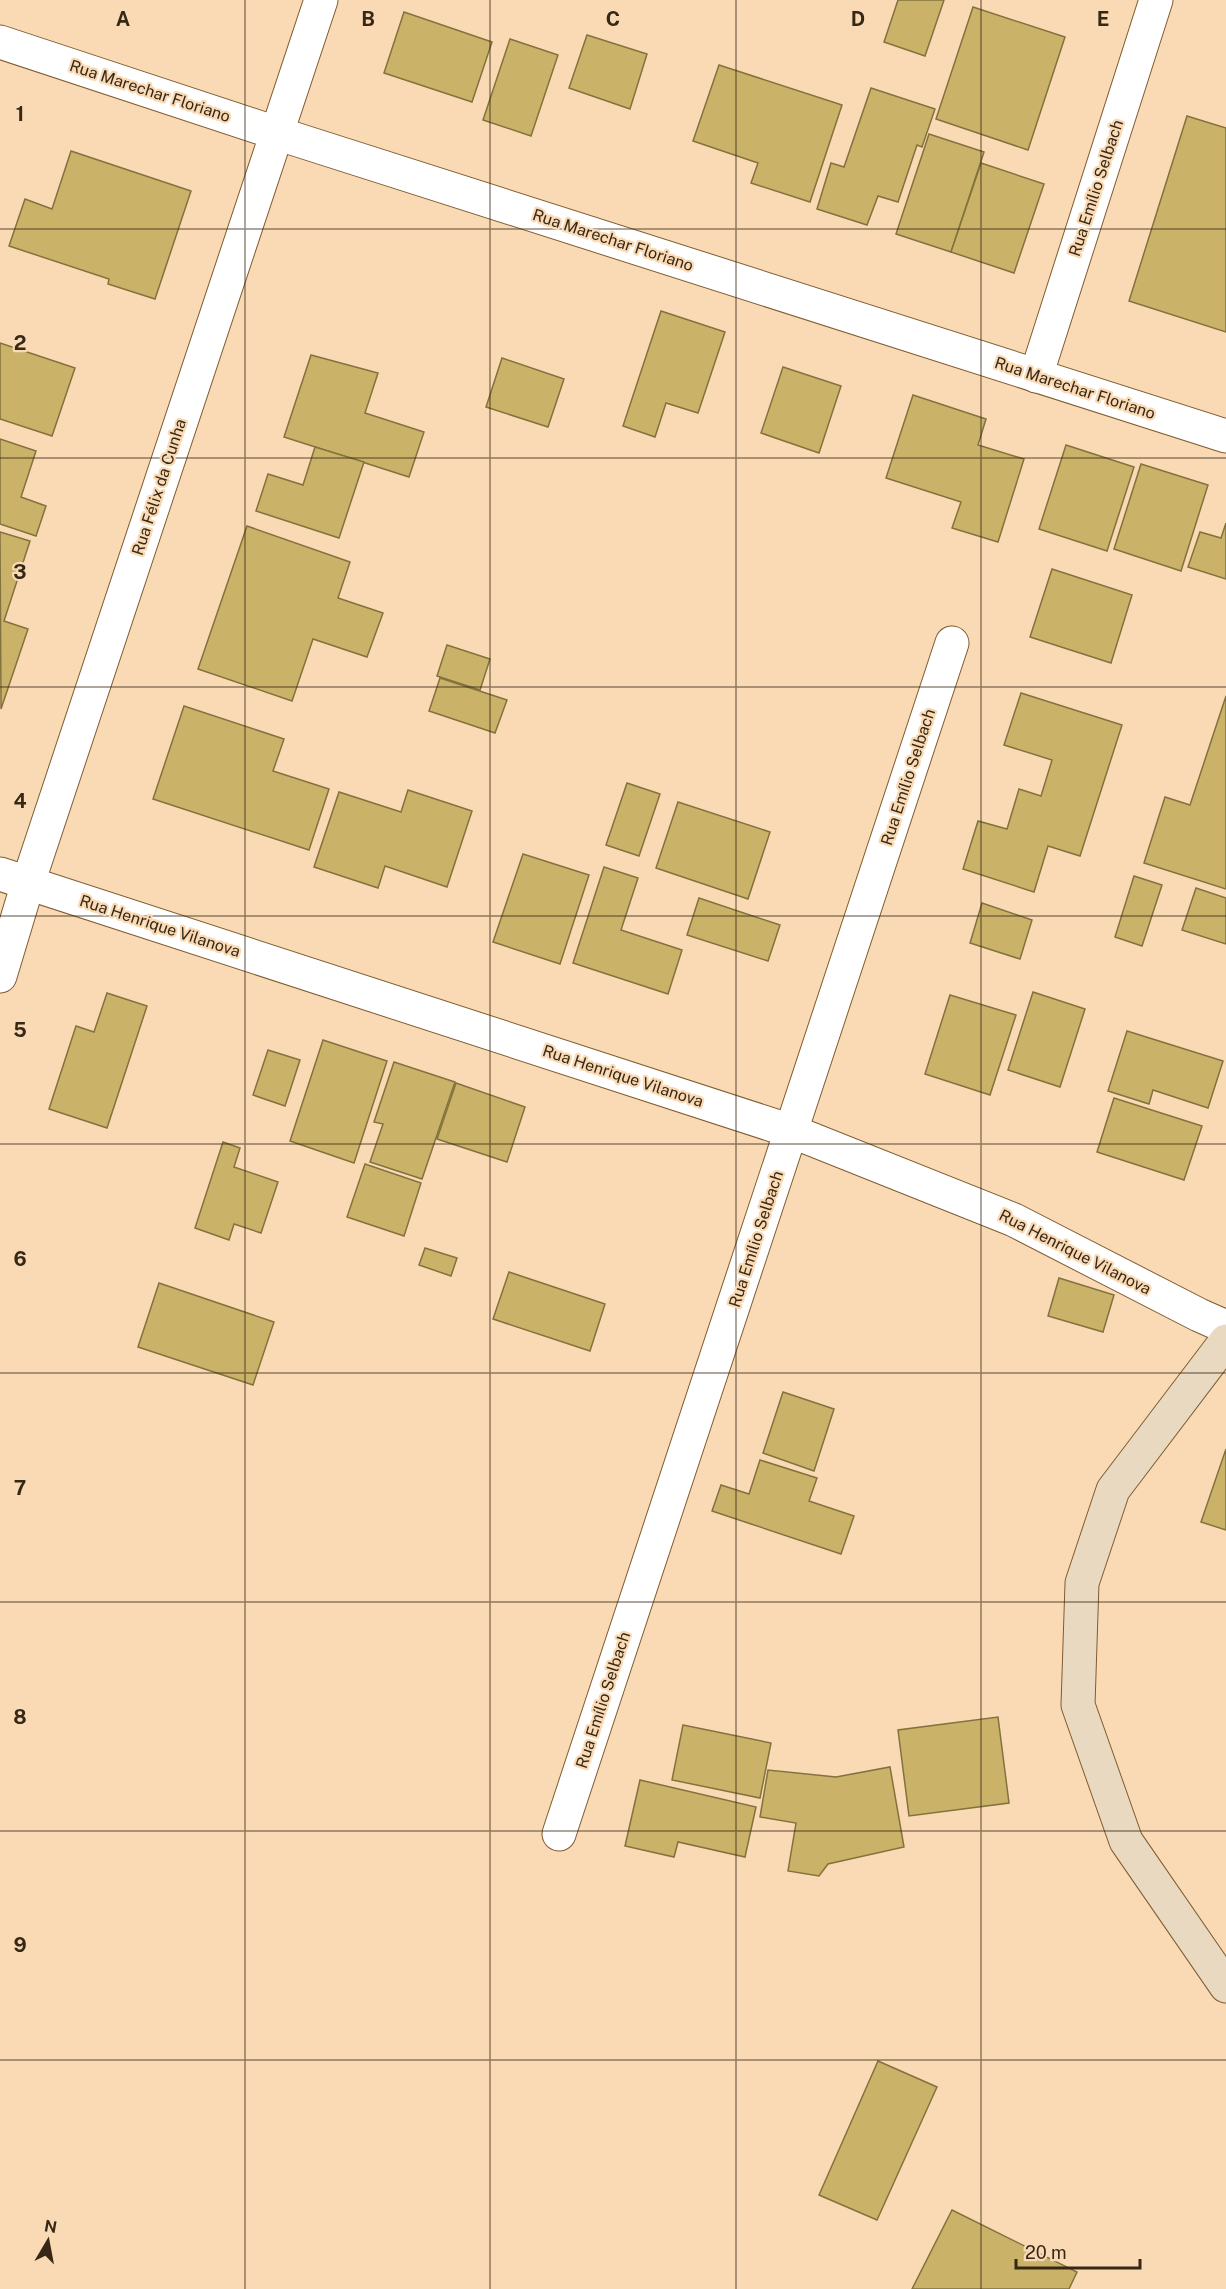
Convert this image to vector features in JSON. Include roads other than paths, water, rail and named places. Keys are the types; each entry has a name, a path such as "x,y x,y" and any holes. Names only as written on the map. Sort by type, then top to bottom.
{"main road":[{"path":"1226,1341 1113,1490 1082,1583 1078,1705 1126,1841 1226,1986"}],"street":[{"name":"Rua Félix da Cunha","path":"0,976 14,878 321,0"},
{"name":"Rua Emílio Selbach","path":"1036,376 1156,0"},
{"name":"Rua Marechar Floriano","path":"0,42 276,133 1226,436"},
{"name":"Rua Emílio Selbach","path":"559,1834 952,643"},
{"name":"Rua Henrique Vilanova","path":"14,878 791,1131 1014,1220 1226,1327"}]}
